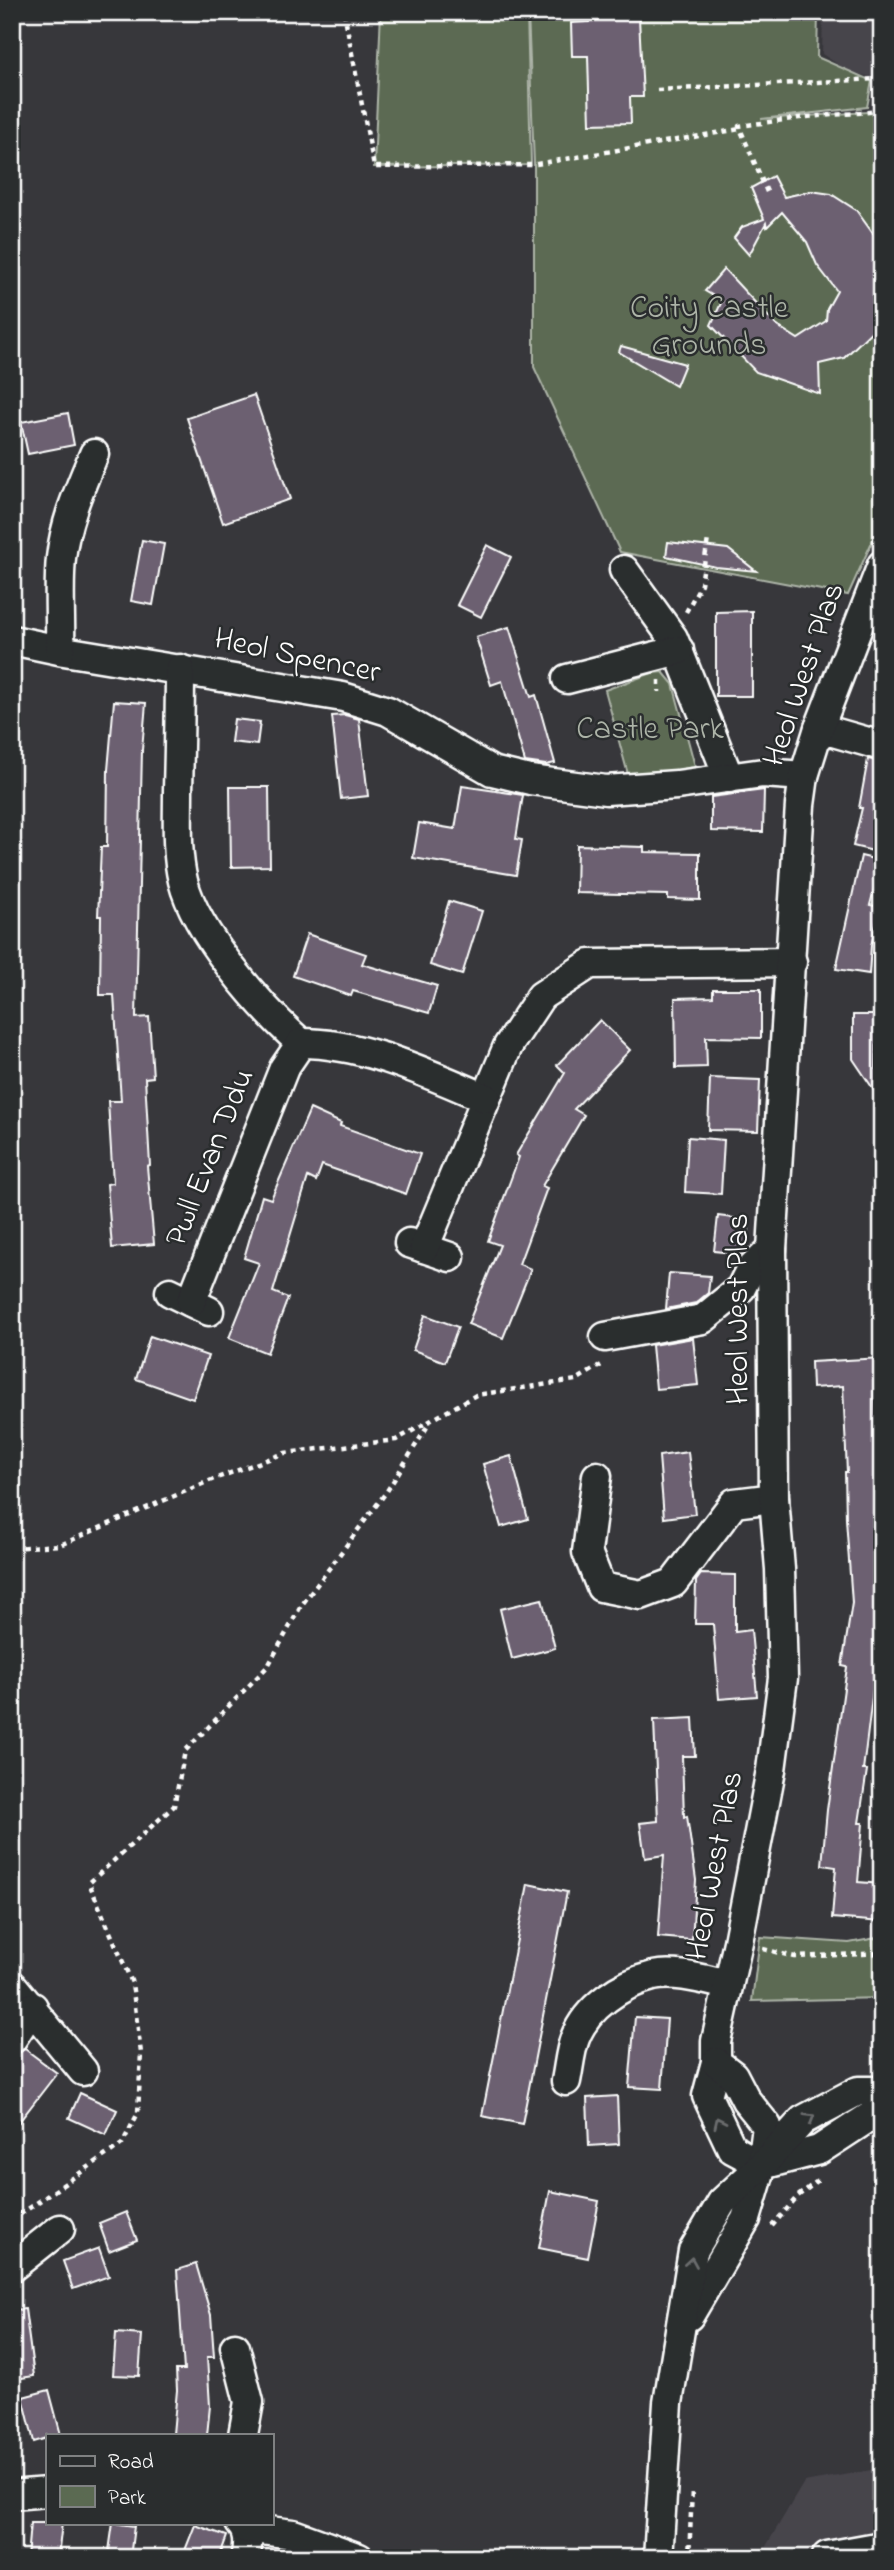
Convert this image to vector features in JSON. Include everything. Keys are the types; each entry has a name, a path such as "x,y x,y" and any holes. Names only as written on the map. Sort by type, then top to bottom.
{"street":[{"path":"60,650 61,558 65,533 94,454"},
{"name":"Heol West Plas","path":"762,2165 732,2149 706,2096 716,2062 716,2041 771,1770 783,1678 780,1569 774,1498 772,1249 800,805 804,776 819,728 882,565"},
{"path":"624,570 676,644 729,778"},
{"name":"Heol Spencer","path":"12,640 343,697 388,711 492,771 530,780 606,790 677,785 763,773 804,776"},
{"path":"567,679 676,644"},
{"path":"180,669 178,849 183,881 195,916 216,946 255,996 301,1043 320,1043 408,1066 486,1098"},
{"path":"819,728 882,746"},
{"path":"428,1250 508,1046 541,996 590,964 792,962"},
{"name":"Pwll Evan Ddu","path":"190,1301 284,1068 301,1043"},
{"path":"608,1348 703,1319 741,1288 750,1270 772,1249"},
{"path":"597,1476 587,1552 601,1587 641,1595 673,1583 734,1503 774,1498"},
{"path":"566,2081 575,2038 590,2013 615,1991 654,1976 688,1977 728,1985"},
{"path":"12,1985 33,2007 83,2071"},
{"path":"12,2039 33,2007"},
{"path":"716,2062 733,2075 746,2100 767,2126 762,2165"},
{"path":"658,2558 668,2403 692,2251 722,2202 762,2165 803,2120 859,2091 882,2091"},
{"path":"762,2165 819,2150 871,2116 882,2103"},
{"path":"12,2267 60,2229"},
{"path":"236,2347 249,2402 243,2434"},
{"path":"12,2496 46,2492"},
{"path":"245,2558 247,2548 242,2525 293,2534 359,2558"},
{"path":"827,2556 882,2546"}],"path":[{"path":"344,12 374,167 531,165 740,129 739,127 807,117 882,111"},
{"path":"657,90 878,79 882,81"},
{"path":"740,129 767,192"},
{"path":"676,644 701,584 708,539"},
{"path":"12,1548 60,1545 214,1479 285,1453 396,1440 429,1424 476,1395 576,1380 608,1348"},
{"path":"12,2220 122,2144 138,2113 141,2053 132,1983 89,1883 174,1806 185,1751 268,1666 301,1606 387,1491 429,1424"},
{"path":"738,1942 795,1957 882,1953"},
{"path":"765,2234 798,2196 827,2174"},
{"path":"689,2558 692,2485"}],"shaded area":[{"path":"823,12 882,12 882,111 877,111 878,79 848,71 822,54"},
{"path":"882,2468 882,2558 759,2558 804,2482"}],"green space":[{"path":"381,12 527,12 531,165 374,167"},
{"name":"Coity Castle Grounds","path":"528,12 818,12 817,57 872,81 867,107 761,119 882,111 882,526 875,535 848,595 620,552 534,367 534,164"},
{"name":"Castle Park","path":"663,672 673,684 696,770 632,789 605,690 652,673"},
{"path":"760,1937 849,1943 882,1937 882,1998 752,2001"}],"building":[{"path":"589,12 622,12 623,18 639,18 643,97 630,97 631,123 590,124 588,56 572,56 571,23 589,22"},
{"path":"773,176 784,197 811,191 831,194 856,210 882,246 882,314 876,327 844,358 819,364 820,394 756,372 711,325 722,301 705,291 724,269 776,325 798,339 826,321 827,309 837,291 817,265 807,242 782,212 767,227 766,223 749,255 734,238 742,227 764,219 751,188"},
{"path":"621,346 685,364 676,386 619,352"},
{"path":"254,395 290,499 223,523 187,418"},
{"path":"68,413 74,445 28,454 21,422"},
{"path":"142,540 164,544 153,605 131,601"},
{"path":"668,542 728,549 756,571 716,567 666,556"},
{"path":"487,545 511,557 481,617 457,605"},
{"path":"752,611 752,696 716,696 716,612"},
{"path":"509,627 531,697 536,695 555,763 546,765 525,762 502,681 491,685 476,637"},
{"path":"114,701 146,703 142,750 136,1018 149,1017 153,1077 145,1078 150,1165 147,1166 154,1244 112,1248 107,1184 113,1183 108,1101 121,1101 114,995 100,995 101,916 98,916 101,847 107,847 108,770"},
{"path":"345,715 359,719 368,796 341,799 332,716"},
{"path":"234,719 260,722 257,745 231,742"},
{"path":"868,759 882,762 882,831 877,852 853,846 862,808 859,808"},
{"path":"462,786 523,795 516,839 522,840 516,875 413,858 419,823 455,829"},
{"path":"230,787 269,787 270,866 231,867"},
{"path":"764,790 763,832 711,831 711,797"},
{"path":"577,845 644,847 644,852 700,853 700,900 668,899 668,895 576,893"},
{"path":"861,856 882,861 870,905 880,907 871,946 869,974 836,969"},
{"path":"449,901 482,911 462,975 430,965"},
{"path":"307,934 366,954 362,964 437,986 429,1013 353,991 351,996 293,976"},
{"path":"713,989 761,989 761,1038 706,1037 707,1067 676,1068 675,998 713,997"},
{"path":"853,1015 877,1015 876,1093 853,1059"},
{"path":"600,1020 630,1050 574,1109 584,1115 542,1186 547,1188 519,1264 531,1269 503,1338 468,1324 500,1245 488,1241 519,1157 516,1155 565,1073 557,1065"},
{"path":"710,1078 760,1080 758,1131 708,1130"},
{"path":"310,1109 341,1123 340,1126 420,1154 406,1194 322,1165 316,1181 308,1177 273,1292 288,1298 267,1353 229,1338 259,1263 244,1258 262,1196 271,1199"},
{"path":"688,1137 724,1140 721,1194 685,1192"},
{"path":"718,1216 750,1220 746,1251 742,1254 714,1251"},
{"path":"669,1273 710,1276 708,1293 696,1303 666,1309"},
{"path":"425,1315 458,1327 445,1362 413,1350"},
{"path":"150,1336 208,1356 193,1399 136,1379"},
{"path":"693,1338 698,1385 656,1389 652,1345"},
{"path":"882,1358 882,1385 875,1385 880,1553 876,1553 878,1625 881,1625 863,1770 867,1770 859,1823 863,1823 858,1882 882,1884 882,1922 832,1918 836,1867 822,1865 847,1667 842,1666 852,1603 846,1519 843,1386 812,1388 811,1362"},
{"path":"688,1452 695,1514 664,1518 659,1456"},
{"path":"511,1456 528,1519 501,1527 483,1464"},
{"path":"701,1574 735,1575 735,1632 751,1630 757,1696 719,1699 713,1624 695,1624 696,1581"},
{"path":"542,1599 555,1648 512,1659 500,1609"},
{"path":"693,1718 695,1756 682,1756 684,1817 687,1816 696,1880 692,1940 658,1937 664,1855 645,1858 640,1823 658,1821 654,1720"},
{"path":"528,1884 567,1892 522,2124 482,2116"},
{"path":"635,2017 667,2019 662,2089 629,2087"},
{"path":"25,2049 57,2073 12,2131 12,2055"},
{"path":"80,2093 117,2110 106,2135 69,2118"},
{"path":"617,2096 619,2144 589,2146 587,2098"},
{"path":"550,2191 599,2201 588,2258 539,2248"},
{"path":"126,2212 137,2240 109,2251 99,2223"},
{"path":"99,2248 109,2276 73,2289 63,2261"},
{"path":"196,2264 211,2315 214,2357 207,2357 210,2406 207,2434 173,2434 176,2370 184,2370 177,2270"},
{"path":"25,2309 34,2376 15,2379 12,2359 12,2310"},
{"path":"116,2333 142,2335 139,2376 113,2375"},
{"path":"49,2390 61,2434 46,2434 46,2438 34,2442 23,2397"},
{"path":"30,2523 62,2524 58,2558 27,2558"},
{"path":"113,2524 134,2526 130,2558 108,2558"},
{"path":"195,2525 227,2536 219,2558 182,2558"}]}
